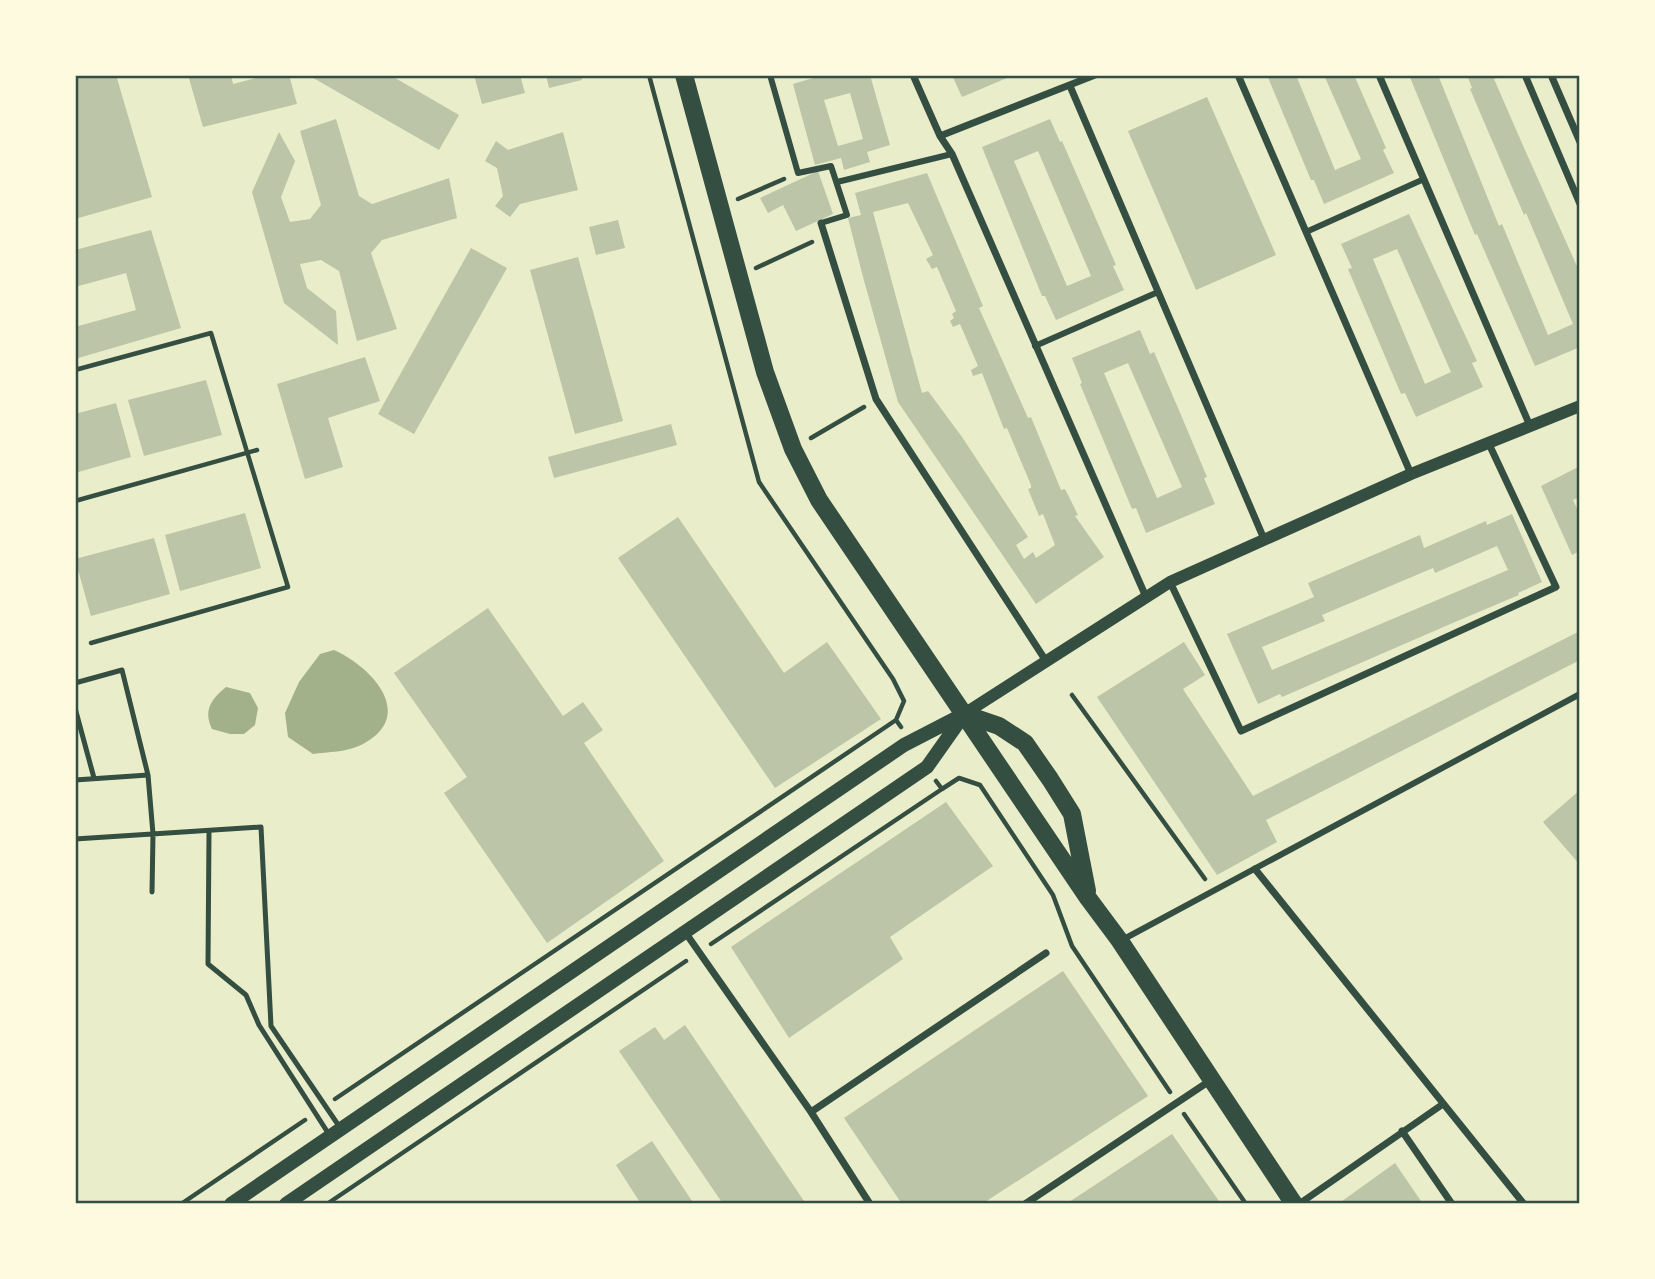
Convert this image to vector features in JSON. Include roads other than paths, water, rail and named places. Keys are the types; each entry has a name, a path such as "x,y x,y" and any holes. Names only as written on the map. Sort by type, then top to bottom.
{"main road":[{"path":"687,77 765,372 793,449 819,500 1296,1204"},
{"path":"286,1204 927,766 964,714"},
{"path":"231,1204 910,741 964,714 999,726 1024,743 1050,779 1072,814 1088,898"}],"street":[{"path":"770,75 798,173 831,166 837,182 847,215 821,223 876,399 1046,661"},
{"path":"913,75 940,136 952,154 1146,597"},
{"path":"940,136 1094,75"},
{"path":"1238,75 1411,474"},
{"path":"1379,75 1530,426"},
{"path":"1525,75 1580,204"},
{"path":"1551,75 1580,142"},
{"path":"1070,86 1264,539"},
{"path":"1572,123 1580,119"},
{"path":"837,182 952,154"},
{"path":"1306,232 1424,179"},
{"path":"1035,346 1158,292"},
{"path":"964,714 1170,582 1411,474 1580,406"},
{"path":"1170,582 1241,731 1556,587 1489,444"},
{"path":"1120,942 1580,695"},
{"path":"1255,869 1524,1204"},
{"path":"685,932 811,1112 870,1204"},
{"path":"811,1112 1046,953"},
{"path":"1025,1204 1211,1080"},
{"path":"1296,1204 1443,1104"},
{"path":"1402,1131 1452,1204"}],"lane":[{"path":"75,683 122,670 148,775 153,834 152,891"},
{"path":"75,708 94,778"},
{"path":"75,780 148,775"},
{"path":"75,839 261,827 271,1026 325,1106 336,1132"},
{"path":"208,832 208,964 246,995 259,1025 314,1113 336,1132"}]}
